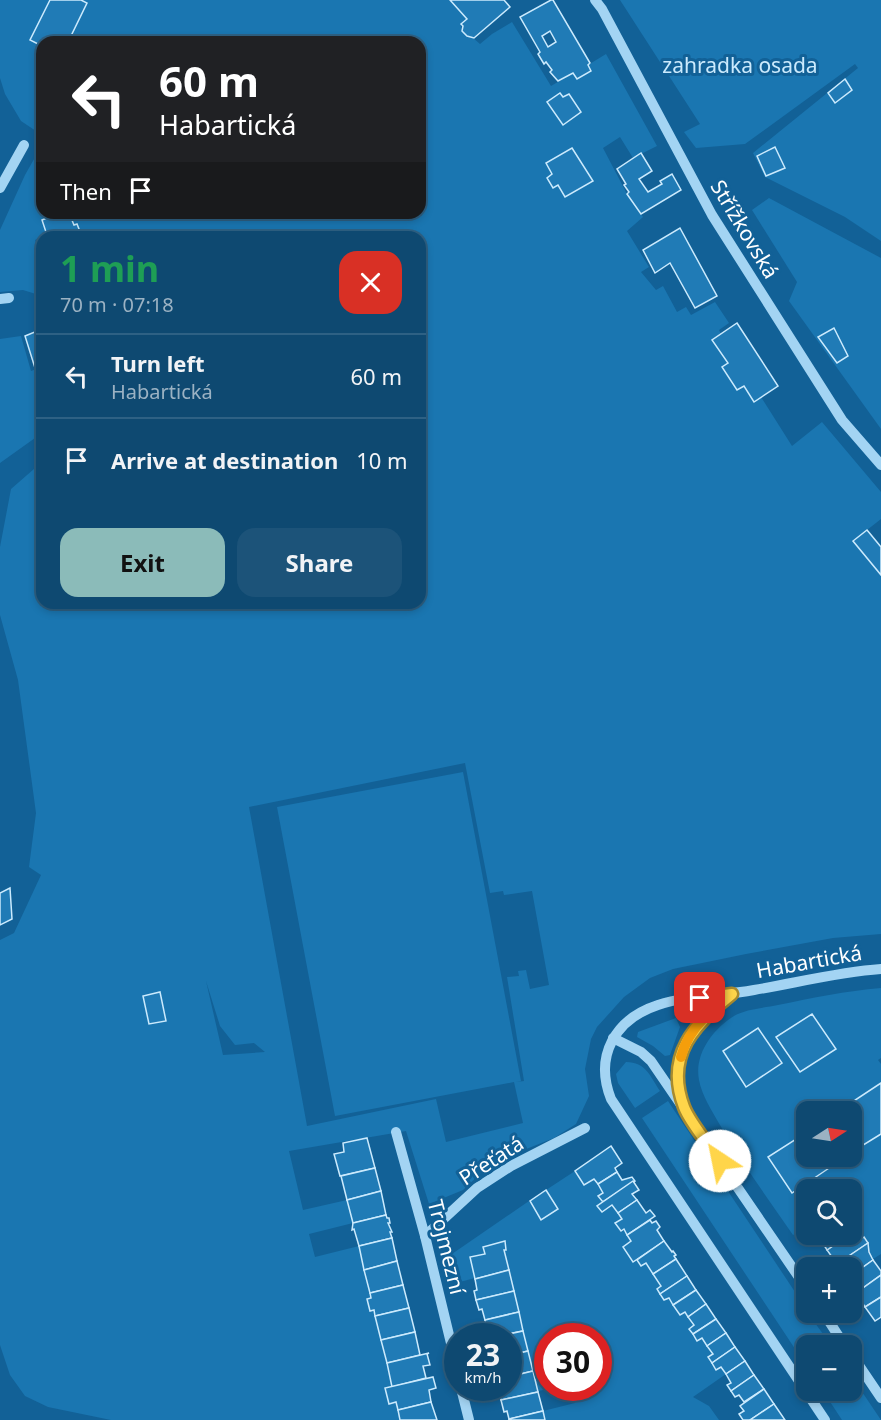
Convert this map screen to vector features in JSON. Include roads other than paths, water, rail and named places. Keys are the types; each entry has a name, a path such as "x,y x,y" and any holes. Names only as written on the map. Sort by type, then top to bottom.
{"street":[{"name":"Střížkovská","path":"595,0 608,19 712,215 842,420 881,465"},
{"path":"0,188 24,145"},
{"name":"Habartická","path":"613,1038 639,1013 675,1001 732,994 881,969"},
{"path":"684,1109 678,1077 684,1045 692,1030 732,994"},
{"path":"796,1273 651,1061 641,1052 613,1038 603,1070 611,1099 825,1420"},
{"name":"Přeťatá","path":"425,1236 477,1188 511,1166 585,1128"},
{"name":"Trojmezní","path":"396,1132 446,1323"},
{"path":"862,1370 881,1398"},
{"path":"464,1401 469,1420"}],"park label":[{"name":"zahradka osada","path":"740,65"}]}
